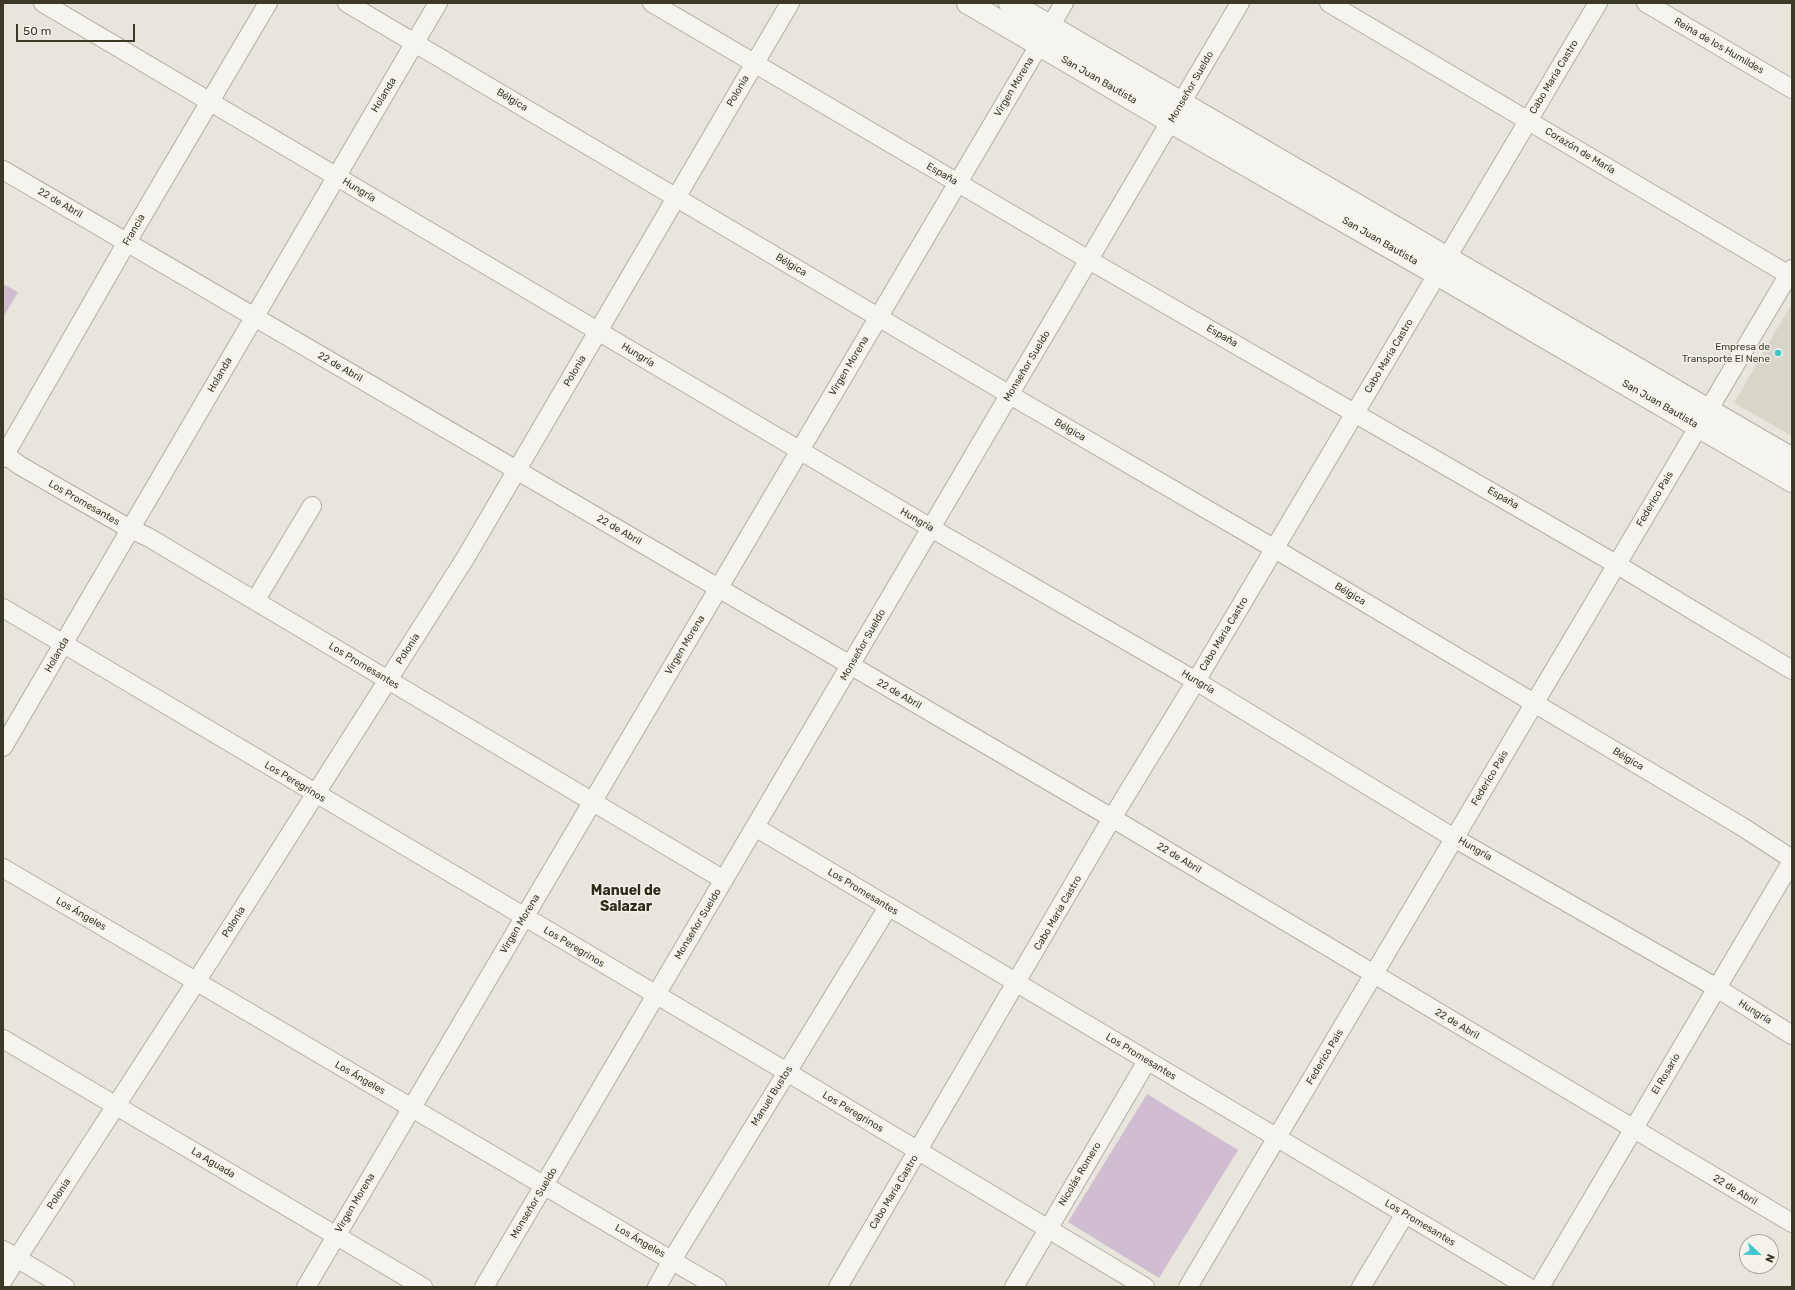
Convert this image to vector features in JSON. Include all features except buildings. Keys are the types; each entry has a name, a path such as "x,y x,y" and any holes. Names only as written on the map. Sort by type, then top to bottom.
{"street":[{"name":"Hungría","path":"43,3 799,451 1196,681 1454,838 1717,988 1792,1035"},
{"name":"Francia","path":"4,455 127,242 268,3"},
{"name":"Bélgica","path":"347,3 1010,395 1275,549 1741,826 1792,860"},
{"name":"Holanda","path":"3,747 438,3"},
{"name":"España","path":"652,3 1089,260 1616,564 1792,670"},
{"name":"Polonia","path":"3,1280 10,1255 116,1106 466,557 790,3"},
{"name":"San Juan Bautista","path":"968,3 1044,36 1181,104 1442,266 1703,418 1792,481"},
{"name":"San Juan Bautista","path":"1010,3 1044,36 1170,122 1442,266"},
{"name":"Virgen Morena","path":"306,1287 1064,3"},
{"name":"Monseñor Sueldo","path":"484,1287 1240,3"},
{"name":"Corazón de María","path":"1329,3 1790,272"},
{"name":"Cabo Maria Castro","path":"838,1287 919,1151 1112,818 1275,549 1598,3"},
{"name":"Reina de los Humildes","path":"1646,3 1792,89"},
{"name":"22 de Abril","path":"3,170 1112,818 1373,975 1792,1223"},
{"name":"Federico Pais","path":"1188,1287 1790,272"},
{"name":"San Juan Bautista","path":"1703,418 1792,459"},
{"name":"Los Promesantes","path":"4,455 130,529 148,537 724,880"},
{"path":"255,601 312,506"},
{"name":"Los Peregrinos","path":"3,608 656,996 787,1072 1145,1287"},
{"name":"Los Promesantes","path":"755,827 1528,1287"},
{"name":"El Rosario","path":"1540,1287 1792,860"},
{"name":"Los Ángeles","path":"3,868 717,1287"},
{"name":"Manuel Bustos","path":"657,1287 888,906"},
{"name":"La Aguada","path":"3,1038 423,1287"},
{"name":"Nicolás Romero","path":"1014,1287 1147,1061"},
{"path":"1361,1287 1405,1214"},
{"path":"10,1255 65,1287"}],"shaded area":[{"path":"3,284 18,292 3,318"},
{"name":"Empresa de Transporte El Nene","path":"1792,303 1792,436 1734,403"},
{"path":"1147,1094 1238,1150 1159,1278 1068,1222"}],"place":[{"name":"Empresa de Transporte El Nene","path":"1778,353"}],"district":[{"name":"Manuel de Salazar","path":"626,900"}]}
